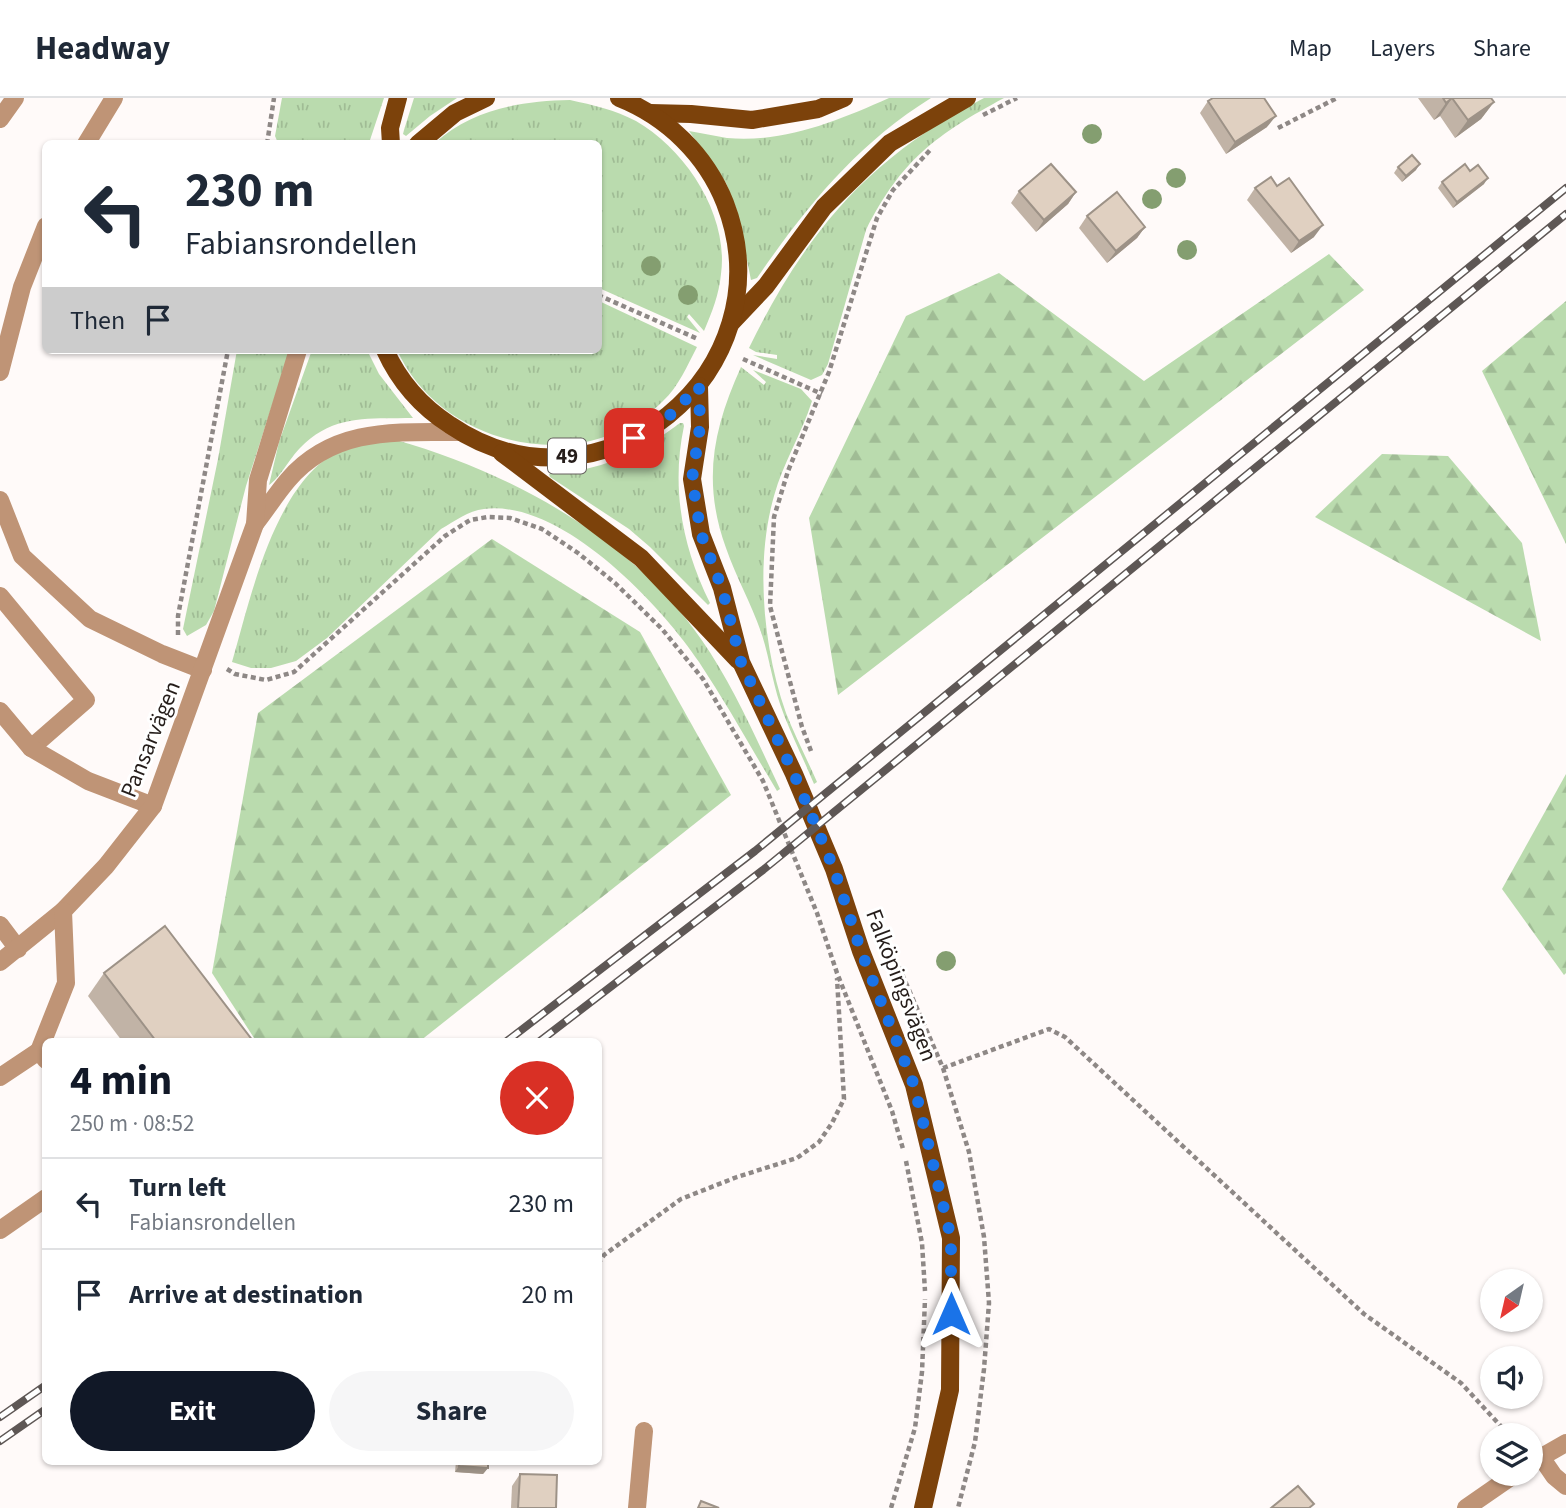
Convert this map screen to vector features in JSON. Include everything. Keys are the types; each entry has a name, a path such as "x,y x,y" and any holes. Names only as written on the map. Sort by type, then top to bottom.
{"main road":[{"path":"391,140 390,128 398,98"},
{"path":"423,140 455,113 486,98"},
{"name":"49","path":"387,354 402,381 438,418 459,432 497,449 524,455 581,455 608,449 659,424 680,407 699,386 718,356 732,323 739,270 736,243 725,205 707,169 691,147 650,113 619,98"},
{"path":"650,113 752,120 818,109 844,98"},
{"path":"732,323 766,286 824,207 890,143 967,98"},
{"name":"Falköpingsvägen","path":"699,386 700,427 692,479 701,534 722,588 741,662 794,774 834,869 861,951 914,1085 951,1238 950,1390 922,1508"},
{"name":"Falköpingsvägen","path":"497,449 641,558 741,662"}],"street":[{"path":"0,119 15,98"},
{"path":"88,140 114,98"},
{"path":"0,372 22,287 42,236"},
{"name":"Pansarvägen","path":"0,962 63,911 106,866 153,806 255,524 258,480 297,354"},
{"name":"Pansarvägen","path":"255,524 289,479 315,456 335,444 359,436 459,432"},
{"path":"0,500 22,556 90,619 162,654 205,665"},
{"path":"0,596 86,700 32,748"},
{"path":"0,711 32,748 88,781 153,806"},
{"path":"48,1038 66,983 63,911"},
{"path":"0,925 18,949"},
{"path":"0,1077 42,1055"},
{"path":"0,1230 42,1201"},
{"path":"637,1508 644,1431"},
{"path":"1543,1456 1566,1443"},
{"path":"1543,1466 1566,1486"},
{"path":"1466,1508 1498,1486"}],"path":[{"path":"268,140 274,98"},
{"path":"981,117 1017,98"},
{"path":"1278,128 1336,98"},
{"path":"743,359 822,394 877,218 893,190 911,168 939,143"},
{"path":"602,297 705,342"},
{"path":"227,354 178,616 177,637 205,665 266,680 295,672 445,536 470,520 510,518 542,529 578,553 615,583 662,629 703,680 763,781 817,913 837,973 892,1111 906,1163 922,1243 925,1292 922,1372 915,1428 891,1508"},
{"path":"602,1258 681,1199 797,1157 819,1142 832,1124 844,1099 837,973"},
{"path":"943,1068 1049,1029 1065,1037 1364,1314 1461,1384 1497,1423"}],"green space":[{"path":"282,98 384,98 370,140 277,140 275,136"},
{"path":"414,98 457,98 406,136 403,134"},
{"path":"889,98 931,98 904,116 856,156 794,226 757,278 751,280 737,211 726,183 689,131 748,139 790,134 850,115"},
{"path":"984,98 1004,98 959,124 923,151 907,167 879,206 866,230 828,364 822,375 811,380 753,355 777,359 777,355 756,352 749,348 793,269 844,202 907,146 943,121"},
{"path":"570,100 612,111 636,121 654,133 687,167 711,207 722,252 719,289 704,331 689,314 687,317 700,333 602,289 602,140 438,140 449,131 481,115 533,102"},
{"path":"1329,254 1364,290 838,695 809,518 906,316 999,273 1144,381"},
{"path":"1566,301 1566,544 1482,371"},
{"path":"602,302 697,347 678,382 663,401 631,425 595,440 557,445 518,442 480,430 446,410 418,384 399,354 602,354"},
{"path":"236,354 289,354 246,486 214,611 206,625 187,636 183,629"},
{"path":"311,354 369,354 379,374 413,418 354,420 326,429 300,448 269,485 279,442"},
{"path":"741,367 764,385 766,382 753,370 801,389 812,401 774,496 768,522 763,577 767,633 778,688 786,713 817,782 814,784 780,705 761,632 726,548 714,501 714,456 718,434 723,412"},
{"path":"680,423 684,426 679,472 682,516 692,560 710,603 708,605 629,529 549,474 577,471 620,458 657,439"},
{"path":"396,440 483,471 525,491 604,540 640,570 673,603 713,657 744,712 780,789 777,791 699,662 660,612 606,560 576,538 545,521 514,510 478,510 441,529 327,638 296,661 271,668 251,668 232,662 269,542 283,512 300,486 319,464 343,449 362,443"},
{"path":"1382,454 1448,456 1522,543 1541,641 1315,517"},
{"path":"492,539 640,632 731,795 424,1038 254,1038 212,973 258,713"},
{"path":"1566,774 1566,973 1564,975 1502,889"}],"building":[{"path":"1213,98 1264,98 1276,116 1235,142 1208,101"},
{"path":"1452,98 1491,98 1494,102 1468,120"},
{"path":"1412,155 1420,164 1406,176 1398,167"},
{"path":"1051,164 1076,192 1044,220 1019,191"},
{"path":"1465,164 1470,171 1478,165 1488,178 1457,202 1442,182"},
{"path":"1271,177 1277,186 1289,178 1323,225 1299,241 1255,188"},
{"path":"1117,192 1145,227 1116,251 1087,216"},
{"path":"165,926 251,1038 154,1038 104,973"},
{"path":"488,1465 488,1468 459,1466"},
{"path":"520,1474 557,1475 556,1508 518,1508"},
{"path":"1298,1486 1314,1504 1309,1508 1271,1508"},
{"path":"701,1501 719,1508 698,1508"}],"railway":[{"path":"511,1038 755,851 1566,188"},
{"path":"544,1038 763,870 1566,214"},
{"path":"0,1417 42,1388"},
{"path":"0,1441 42,1412"}],"route":[{"path":"634,438 659,424 680,407 699,386 700,427 692,479 701,534 722,588 741,662 794,774 834,869 861,951 914,1085 951,1238 951,1314"}]}
